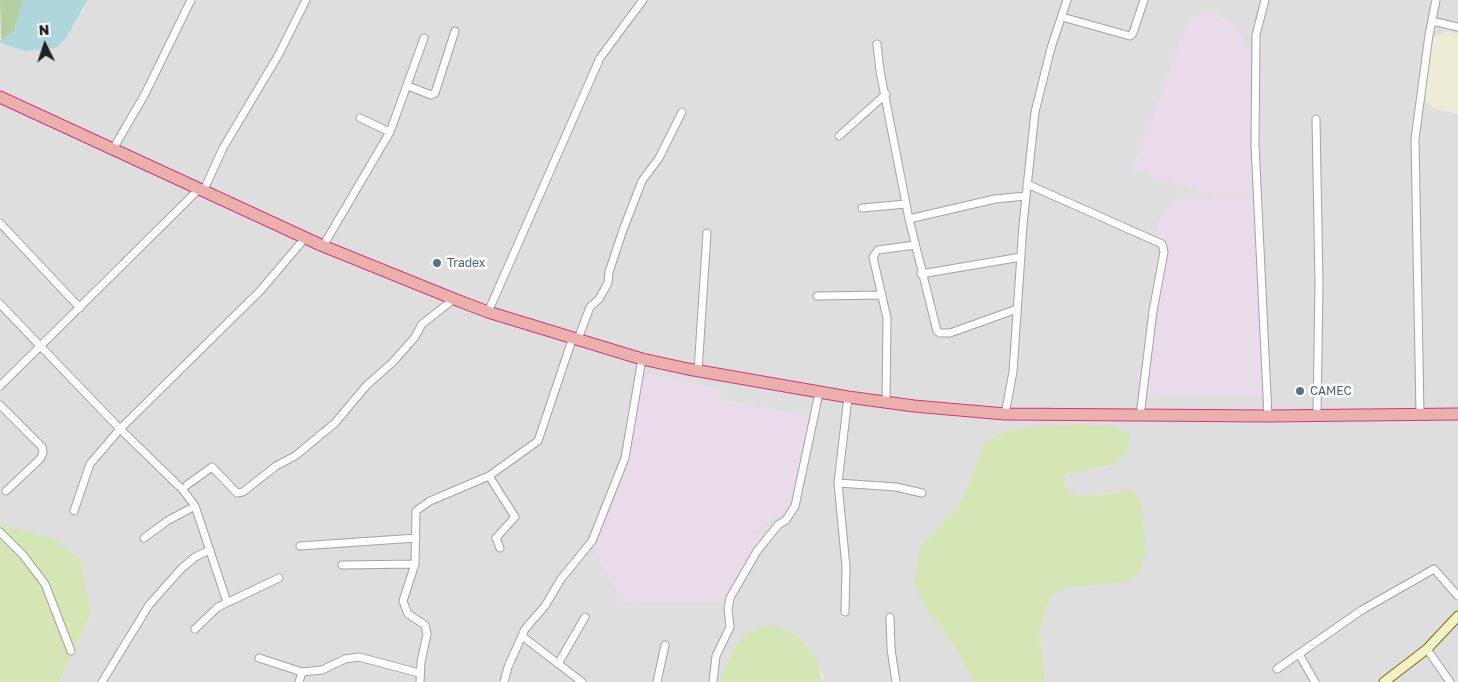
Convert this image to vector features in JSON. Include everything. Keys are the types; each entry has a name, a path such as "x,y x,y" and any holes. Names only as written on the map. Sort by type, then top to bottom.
{"highway":[{"path":"0,97 322,246 488,312 642,359 819,393 1005,414 1140,416 1458,414"}],"main road":[{"path":"1389,681 1427,649 1458,616"}],"street":[{"path":"113,149 145,94 191,0"},
{"path":"0,386 201,191 279,54 306,0"},
{"path":"488,312 600,58 643,0"},
{"path":"1005,414 1013,372 1026,196 1035,112 1067,0"},
{"path":"1062,17 1130,36 1133,33 1144,0"},
{"path":"1265,0 1256,35 1255,137 1268,416"},
{"path":"1420,414 1415,139 1436,0"},
{"path":"1432,21 1458,27"},
{"path":"408,86 431,95 435,93 455,31"},
{"path":"322,246 390,132 424,38"},
{"path":"877,44 909,219 936,331 950,333 1017,309"},
{"path":"840,136 886,94"},
{"path":"420,682 426,629 421,622 408,614 403,601 415,564 416,511 420,506 489,476 532,447 542,436 548,409 575,338 590,308 599,299 608,283 609,272 623,230 642,182 659,158 682,112"},
{"path":"360,118 390,132"},
{"path":"1316,119 1319,283 1317,415"},
{"path":"1028,184 1162,244 1164,252 1153,311 1140,416"},
{"path":"909,219 995,199 1026,196"},
{"path":"862,208 906,204"},
{"path":"0,223 80,308"},
{"path":"698,371 707,233"},
{"path":"74,511 90,464 120,429 260,291 305,238"},
{"path":"886,402 887,318 874,257 875,252 878,250 915,245"},
{"path":"921,274 1021,257"},
{"path":"817,296 882,295"},
{"path":"187,485 212,467 237,493 242,492 276,466 295,456 335,423 366,386 393,362 415,337 422,324 454,299"},
{"path":"0,304 120,429 183,490 195,506 226,602"},
{"path":"504,682 508,667 522,636 550,599 561,579 592,541 625,458 642,359"},
{"path":"713,682 716,656 730,627 728,609 730,598 757,551 778,525 786,520 795,506 819,393"},
{"path":"844,612 846,559 838,483 848,397"},
{"path":"0,405 42,446 43,453 40,459 6,491"},
{"path":"489,476 515,517 496,538 500,548"},
{"path":"838,483 896,486 922,493"},
{"path":"144,538 167,521 195,506"},
{"path":"0,532 23,555 45,584 71,651"},
{"path":"300,546 416,538"},
{"path":"102,682 149,605 181,569 195,557 210,550"},
{"path":"342,565 415,564"},
{"path":"1277,669 1362,610 1434,569 1458,596"},
{"path":"194,629 226,602 280,578"},
{"path":"558,664 584,617"},
{"path":"890,617 890,649 896,682"},
{"path":"522,636 582,682"},
{"path":"657,682 665,645"},
{"path":"1427,649 1450,682"},
{"path":"1299,654 1315,682"},
{"path":"260,658 302,672 322,670 346,659 359,657 420,673"},
{"path":"299,682 302,672"}],"shaded area":[{"path":"88,0 1458,0 1458,34 1448,32 1433,108 1458,114 1458,682 1046,682 1039,638 1047,605 1055,591 1072,587 1130,489 1097,496 1080,496 1064,489 1066,473 1114,465 1013,429 997,434 985,444 959,506 921,545 921,600 959,653 974,682 823,682 823,675 795,634 780,627 763,627 735,645 720,682 59,682 91,613 7,527 0,525 0,43 25,51 83,12"},
{"path":"1215,12 1238,28 1250,56 1254,130 1251,195 1217,196 1133,169 1187,22 1192,18"},
{"path":"1448,32 1458,34 1458,114 1433,108 1423,98 1429,42 1437,35"},
{"path":"1178,198 1254,198 1267,396 1146,395 1168,243 1156,234 1158,221"},
{"path":"642,372 721,389 718,399 811,417 791,506 755,531 764,535 726,601 622,602 592,546 631,449"}],"green space":[{"path":"0,0 23,0 14,32 1,40"},
{"path":"1081,424 1115,427 1130,433 1129,450 1114,465 1066,473 1064,488 1080,496 1097,496 1130,489 1141,501 1146,551 1140,572 1126,582 1072,587 1055,591 1047,605 1039,638 1046,682 974,682 959,653 921,600 914,581 921,545 959,506 985,444 997,434 1013,429"},
{"path":"0,525 53,538 81,561 91,613 59,682 0,682"},
{"path":"763,627 780,627 795,634 817,660 823,682 720,682 735,645 748,633"}],"water":[{"path":"23,0 88,0 65,39 56,48 25,51 0,43 0,40 14,32"}],"place":[{"name":"Tradex","path":"437,263"},
{"name":"CAMEC","path":"1300,391"}]}
